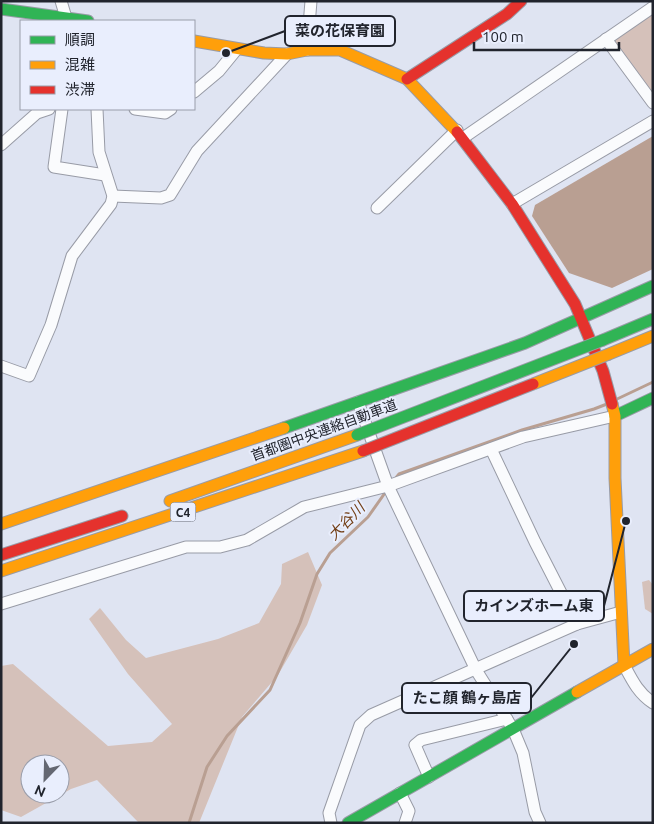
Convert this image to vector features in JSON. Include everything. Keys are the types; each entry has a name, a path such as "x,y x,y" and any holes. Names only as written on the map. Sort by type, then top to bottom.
{"main road":[{"path":"407,79 507,14 521,1"},
{"path":"1,9 67,19"},
{"path":"195,41 236,49 287,54 307,50 340,50 365,58 407,79 460,134 512,204 575,304 603,371 615,416 624,664"},
{"path":"1,524 525,343 653,286"},
{"name":"首都圏中央連絡自動車道","path":"163,503 357,435 653,319"},
{"name":"C4","path":"1,571 364,451 653,336"},
{"path":"615,416 653,398"},
{"path":"1,555 136,512"},
{"path":"348,823 429,777 510,724 653,649"}],"street":[{"path":"61,1 67,19"},
{"path":"307,50 311,1"},
{"path":"377,208 460,134 606,39 653,6 651,1"},
{"path":"606,39 653,104"},
{"path":"195,91 219,71 236,49"},
{"path":"113,196 161,198 170,195 197,151 287,54"},
{"path":"1,145 37,113 46,110"},
{"path":"62,110 54,167 106,175"},
{"path":"1,366 28,376 51,325 72,256 111,204 113,196 99,152 97,110"},
{"path":"142,110 165,113 170,110"},
{"path":"512,204 653,121"},
{"path":"358,402 388,486 476,670 510,724 523,753 535,812 540,823"},
{"path":"1,604 186,547 220,547 247,540 304,507 388,486 523,437 615,416"},
{"path":"490,449 535,542 578,624"},
{"path":"331,823 329,813 360,725 371,715 578,624 621,612"},
{"path":"624,664 634,685 643,697 653,703"},
{"path":"429,777 415,746 421,740 510,724"},
{"path":"400,793 409,811 405,823"}],"shaded area":[{"path":"653,14 653,96 614,40"},
{"path":"653,136 653,269 612,288 569,273 532,216 535,205"},
{"path":"308,552 322,585 307,625 278,675 242,717 199,823 139,823 97,780 70,790 70,754 20,754 20,804 44,804 21,817 1,810 1,666 13,664 108,746 152,742 172,724 128,674 89,619 100,608 126,640 146,658 218,639 259,623 281,584 282,564"},
{"path":"649,580 653,585 653,614 645,609 642,582"}],"waterway":[{"name":"大谷川","path":"615,400 653,382"},
{"name":"大谷川","path":"395,479 399,474 522,430 607,404"},
{"name":"大谷川","path":"189,823 207,767 227,736 270,690 300,623 317,574 330,553 368,517 387,490"}],"traffic: fast":[{"path":"1,9 81,20"},
{"path":"284,428 525,343 653,286"},
{"path":"603,340 653,319"},
{"path":"357,435 603,340"},
{"path":"615,416 653,398"},
{"path":"348,823 577,692"}],"traffic: slow":[{"path":"195,41 264,53 287,54 307,50 340,50 407,79 457,132"},
{"path":"609,354 653,336"},
{"path":"533,384 609,354"},
{"path":"612,404 615,416 615,478 624,665"},
{"path":"1,524 284,428"},
{"path":"170,501 357,435"},
{"path":"1,571 363,451"},
{"path":"577,692 653,649"}],"traffic: jam":[{"path":"407,79 507,14 521,1"},
{"path":"457,132 512,204 575,304 603,371 612,404"},
{"path":"363,451 533,384"},
{"path":"1,555 122,516"}],"place":[{"name":"菜の花保育園","path":"226,53"},
{"name":"カインズホーム東","path":"626,521"},
{"name":"たこ顔 鶴ヶ島店","path":"574,644"}]}
